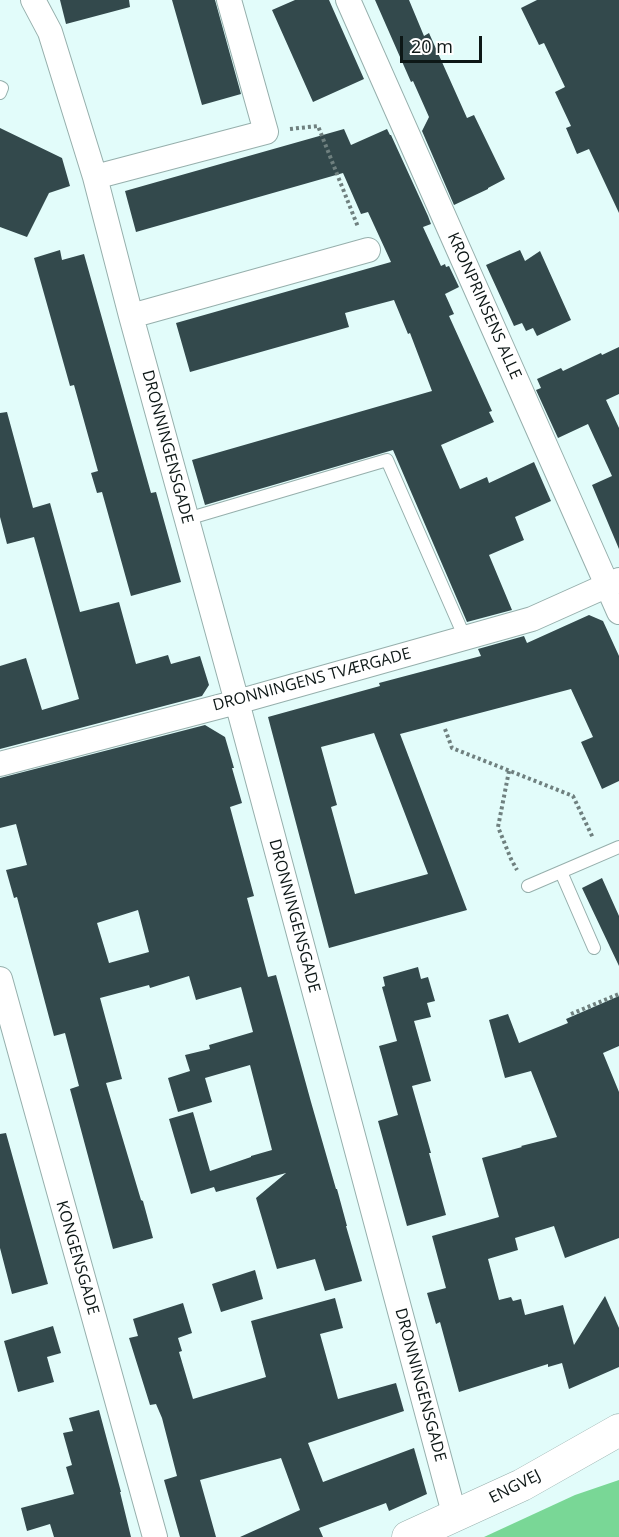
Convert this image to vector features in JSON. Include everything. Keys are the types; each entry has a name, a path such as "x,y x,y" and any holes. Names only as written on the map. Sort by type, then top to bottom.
{"street":[{"name":"DRONNINGENSGADE","path":"33,0 50,32 95,177 455,1516"},
{"path":"95,177 266,132 229,0"},
{"name":"KRONPRINSENS ALLE","path":"348,0 613,583 619,612"},
{"path":"131,316 368,250"},
{"name":"DRONNINGENS TVÆRGADE","path":"0,764 237,702 532,619 613,583"},
{"name":"KONGENSGADE","path":"0,979 155,1537"},
{"name":"ENGVEJ","path":"408,1537 522,1485 619,1430"}],"lane":[{"path":"0,87 2,88 0,93"},
{"path":"187,519 387,460 465,638"},
{"path":"528,886 619,847"},
{"path":"561,872 594,948"}],"path":[{"path":"266,132 318,126 368,250"},
{"path":"444,729 452,748 573,796 601,855"},
{"path":"509,771 498,827 511,859 528,886"},
{"path":"571,1014 619,994"}],"green space":[{"path":"619,1480 619,1537 484,1537 575,1495"}],"building":[{"path":"60,0 129,0 130,7 66,24"},
{"path":"172,0 215,0 241,94 202,105"},
{"path":"295,0 329,0 364,79 313,102 272,10"},
{"path":"375,0 409,0 424,36 429,33 467,118 474,115 505,179 454,205 422,131 429,117"},
{"path":"537,0 619,0 619,213 589,149 577,154 566,128 571,126 555,92 565,87 544,43 539,45 521,8"},
{"path":"0,128 62,158 70,186 49,193 27,237 0,227"},
{"path":"344,129 351,145 387,129 431,224 423,227 441,266 445,264 446,267 449,266 459,287 445,294 454,314 449,316 492,411 489,412 494,422 441,445 460,489 487,477 489,483 534,462 551,501 515,517 524,540 489,555 512,610 467,622 393,450 205,505 192,460 432,391 410,333 408,334 394,300 345,313 349,327 190,372 176,323 391,262 368,212 361,214 343,173 136,232 125,191"},
{"path":"60,250 62,260 84,254 151,493 156,492 181,582 131,596 102,492 97,493 91,473 98,471 74,385 70,386 34,258"},
{"path":"520,250 525,261 540,251 571,320 537,336 533,328 526,331 522,323 514,326 486,265"},
{"path":"619,347 619,394 606,400 619,428 619,549 592,485 612,476 588,424 558,438 536,390 541,388 537,379 561,368 563,371"},
{"path":"7,412 33,508 50,503 80,612 119,602 136,664 168,655 171,664 200,656 209,685 202,696 0,749 0,666 26,658 42,710 79,699 34,537 7,544 0,517 0,413"},
{"path":"589,615 603,621 619,656 619,781 602,789 581,742 593,737 571,689 400,734 467,910 329,948 268,717 380,686 379,683 481,656 478,649 524,636 527,643","holes":["374,733 428,874 355,894 331,807 337,805 321,747"]},
{"path":"205,725 225,737 242,803 230,807 254,896 247,898 268,977 276,975 362,1281 325,1291 315,1259 277,1269 256,1198 286,1173 216,1192 214,1187 191,1194 169,1119 193,1112 210,1171 272,1150 250,1065 205,1078 212,1102 178,1112 168,1078 190,1071 185,1055 210,1049 209,1045 253,1032 241,987 196,1000 189,976 150,988 149,985 100,998 122,1079 106,1083 153,1238 113,1249 70,1089 79,1086 65,1033 54,1036 17,897 14,898 6,870 27,865 16,824 0,828 0,778","holes":["138,910 149,952 109,963 97,923"]},
{"path":"602,878 619,916 619,966 582,888"},
{"path":"418,967 421,979 428,977 435,1001 427,1003 431,1017 414,1021 431,1081 412,1086 446,1215 407,1226 378,1121 398,1115 379,1046 397,1041 382,987 385,986 383,977"},
{"path":"619,996 619,1046 603,1053 619,1092 619,1238 565,1258 554,1226 515,1238 518,1250 488,1259 499,1300 511,1297 513,1301 521,1299 525,1315 563,1305 574,1345 605,1296 619,1328 619,1367 569,1389 562,1363 548,1367 548,1364 459,1392 440,1322 436,1324 427,1293 446,1288 432,1236 499,1217 482,1158 557,1137 531,1071 505,1078 489,1020 508,1014 519,1043 568,1023 566,1019"},
{"path":"6,1133 48,1284 12,1294 0,1248 0,1134"},
{"path":"255,1270 263,1299 221,1312 212,1284"},
{"path":"335,1298 343,1328 320,1334 338,1399 396,1383 404,1411 308,1443 323,1482 414,1448 427,1494 389,1511 386,1503 319,1528 323,1537 240,1537 300,1510 281,1458 200,1480 216,1537 180,1537 164,1480 177,1476 162,1418 156,1404 150,1405 129,1338 138,1336 133,1319 183,1303 192,1333 178,1338 182,1351 179,1352 193,1399 266,1377 251,1321"},
{"path":"53,1326 61,1353 47,1357 54,1382 18,1392 4,1341"},
{"path":"99,1410 131,1537 54,1537 50,1524 27,1531 21,1508 74,1494 66,1467 72,1465 63,1433 73,1431 69,1418"}]}
